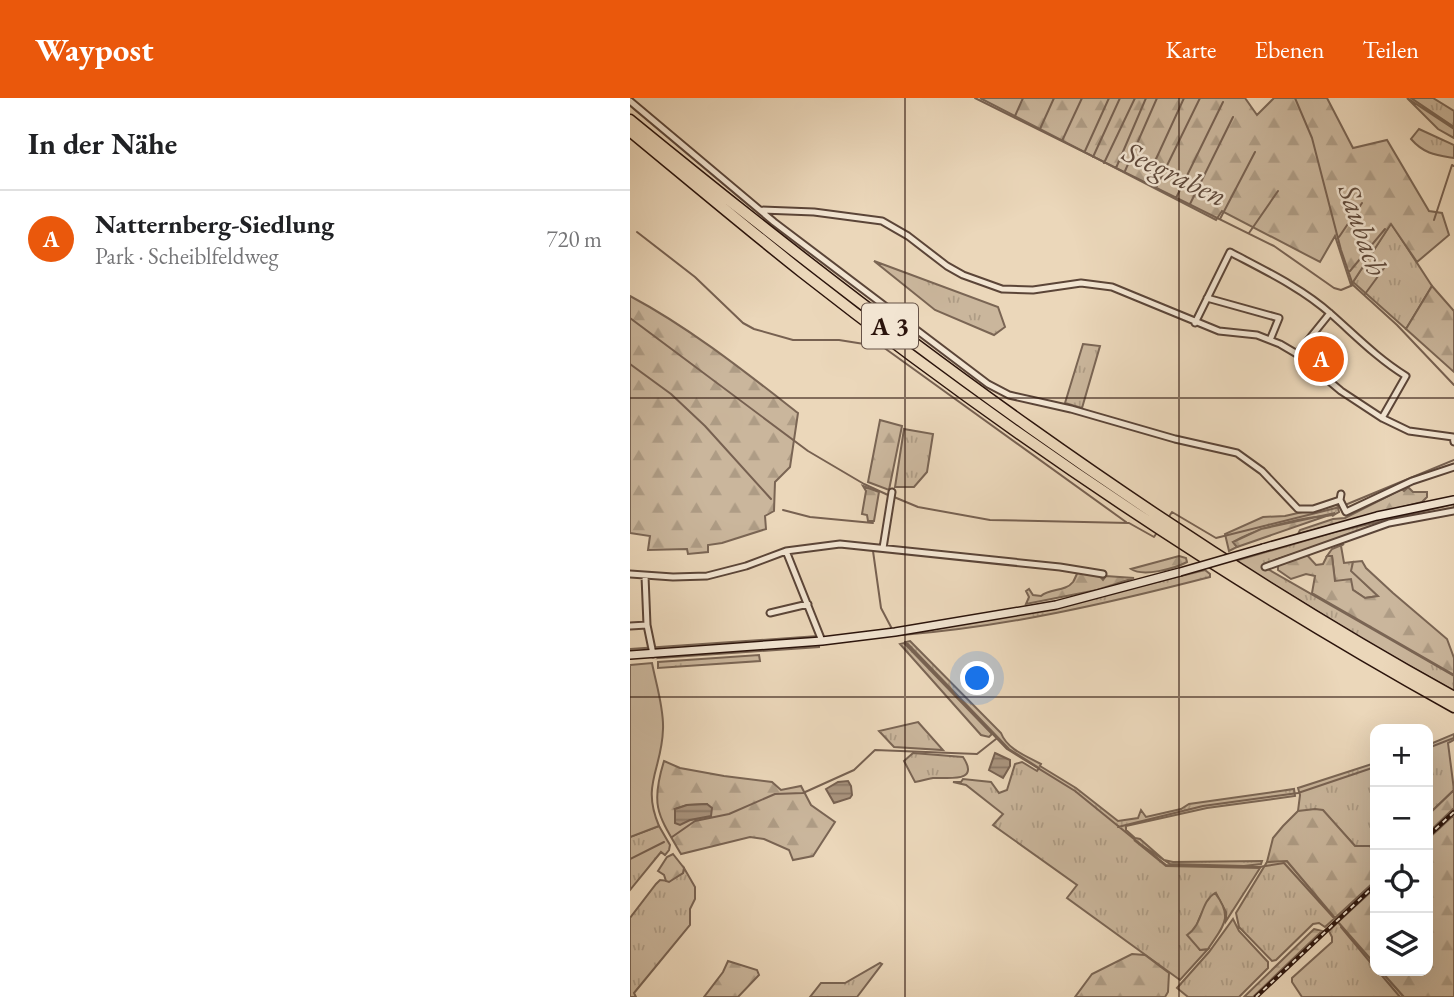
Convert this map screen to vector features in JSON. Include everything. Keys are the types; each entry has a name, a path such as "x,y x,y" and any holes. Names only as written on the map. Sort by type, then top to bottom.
{"highway":[{"name":"A 3","path":"630,120 807,263 910,341 1164,524 1300,616 1454,707"},
{"name":"A 3","path":"630,131 802,271 1018,432 1311,614 1454,697"}],"main road":[{"path":"630,655 822,641 895,632 1056,605 1377,516 1454,500"}],"street":[{"path":"630,101 760,210 988,384 1009,395 1237,453 1262,471 1298,509 1313,509 1341,502 1345,512 1354,510 1412,481 1454,467"},
{"path":"760,210 871,218 896,228 947,267 985,284 1018,290 1097,284 1119,289 1219,331 1257,335 1297,354 1341,391 1382,418 1409,431 1453,437 1454,442"},
{"path":"1195,323 1230,252 1280,278 1330,313 1363,344 1406,376 1382,418"},
{"path":"1207,298 1279,318 1270,340"},
{"path":"1297,354 1330,313"},
{"path":"883,548 892,495"},
{"path":"1265,567 1389,523 1454,511"},
{"path":"630,574 707,576 746,566 786,551 840,544 1103,573"},
{"path":"786,551 822,641"},
{"path":"645,576 647,625 653,654"},
{"path":"769,613 808,604"},
{"path":"630,626 647,625"}],"green space":[{"path":"980,98 1245,98 1257,115 1274,98 1327,98 1353,148 1387,140 1429,211 1442,213 1449,235 1417,262 1391,224 1351,285 1335,236 1320,262 1222,211 1216,220"},
{"path":"1407,98 1454,129 1454,138 1438,129"},
{"path":"1411,98 1433,98 1454,111 1454,127"},
{"path":"1419,129 1454,145 1454,158 1431,153 1416,144 1411,139"},
{"path":"1391,223 1432,286 1406,329 1353,282"},
{"path":"874,261 998,307 1005,327 994,335 935,310"},
{"path":"1432,286 1454,311 1454,372 1406,329"},
{"path":"630,296 695,336 798,413 790,467 775,482 774,511 765,516 766,529 708,545 708,552 688,554 687,549 648,550 650,536 630,533"},
{"path":"1083,344 1100,346 1082,408 1065,403"},
{"path":"880,420 902,426 889,490 868,482"},
{"path":"904,429 933,434 927,472 914,487 895,487"},
{"path":"863,486 879,492 874,521 868,521 867,515 862,514 866,491"},
{"path":"1408,487 1413,492 1427,492 1427,497 1422,502 1298,534 1300,530 1333,519 1345,518"},
{"path":"1337,504 1339,512 1268,527 1233,542 1237,547 1229,551 1225,534 1263,517 1285,516"},
{"path":"1454,504 1454,508 1385,524 1275,560 1266,568 1454,676 1454,691 1369,643 1235,561 1335,532"},
{"path":"1335,513 1237,547 1233,542 1261,529"},
{"path":"1344,544 1341,546 1344,563 1353,562 1352,571 1378,596 1365,598 1335,582 1332,556 1327,556 1332,549"},
{"path":"1306,554 1316,565 1323,564 1327,556 1332,556 1335,581 1351,579 1353,590 1365,598 1378,596 1351,571 1353,562 1362,561 1393,593 1447,639 1454,658 1454,675 1312,593 1315,576 1306,574 1291,579 1278,570 1278,563"},
{"path":"1179,556 1186,558 1187,562 1151,572 1131,569"},
{"path":"1205,570 1210,577 1096,605 1019,620 902,635 1059,606"},
{"path":"1078,572 1098,574 1103,580 1106,576 1134,578 1097,590 1026,604 1029,597 1026,591 1029,589 1033,595 1041,596 1062,589 1073,582"},
{"path":"819,636 816,639 630,652 630,649"},
{"path":"910,641 1001,733 1012,748 1076,788 1118,821 1138,818 1141,810 1146,817 1181,809 1189,804 1294,789 1295,796 1207,808 1126,826 1126,830 1164,860 1134,840 1166,866 1260,868 1226,921 1226,912 1216,893 1207,905 1195,935 1200,950 1208,949 1180,980 1067,898 1077,885 993,825 1003,814 966,785 953,782 961,782 963,779 991,782 999,793 1007,790 1015,764 1022,762 1037,771 1039,768 1009,749 906,642"},
{"path":"904,643 992,734 989,737 981,735 900,644"},
{"path":"819,644 819,647 659,658 662,656"},
{"path":"759,655 760,661 658,668 658,662"},
{"path":"652,663 663,721 662,743 652,788 654,811 659,826 630,837 630,665"},
{"path":"918,722 943,750 894,747 879,731"},
{"path":"1454,734 1454,740 1448,743 1454,790 1433,810 1433,787 1433,743"},
{"path":"913,753 963,757 968,772 960,777 915,782 904,761"},
{"path":"664,761 680,768 772,782 781,790 801,786 811,805 835,822 813,856 793,860 789,850 764,839 750,837 681,854 659,810 657,800","holes":["707,804 711,816 690,820 675,809"]},
{"path":"1370,765 1370,846 1355,846 1323,811 1298,811 1298,788"},
{"path":"1454,790 1454,808 1433,828 1433,810"},
{"path":"1323,810 1355,846 1370,846 1370,886 1335,918 1287,861 1267,862 1273,838 1298,811"},
{"path":"1454,815 1454,997 1404,997 1385,976 1433,976 1433,834"},
{"path":"659,826 670,845 669,850 665,855 661,852 630,890 630,837"},
{"path":"673,854 684,868 683,873 669,882 658,871 667,857"},
{"path":"1164,860 1262,861 1261,864 1170,864"},
{"path":"1287,861 1335,918 1325,927 1319,923 1313,924 1272,961 1239,927 1236,913 1267,862"},
{"path":"684,868 695,887 690,925 634,993 636,997 630,997 630,918 660,880 669,881 683,873"},
{"path":"1215,893 1224,909 1224,922 1208,949 1200,950 1187,935"},
{"path":"1370,893 1370,958 1338,922"},
{"path":"1233,919 1239,931 1268,962 1268,968 1239,997 1188,997 1177,988 1209,952"},
{"path":"1338,922 1370,958 1370,976 1385,976 1404,997 1302,997 1292,978 1332,942 1329,931"},
{"path":"1314,929 1322,931 1253,997 1244,997"},
{"path":"1132,954 1145,955 1169,973 1168,992 1165,997 1075,997 1092,974"},
{"path":"728,961 757,970 759,975 738,997 704,997 723,972"},
{"path":"882,964 857,997 810,997 821,983 845,983"}],"shaded area":[{"path":"995,753 1010,760 1010,766 1003,778 989,770"},
{"path":"848,781 852,795 834,803 826,789 838,782"},
{"path":"707,804 712,808 711,816 680,825 675,823 675,809"}],"waterway":[{"name":"Seegraben","path":"975,98 1274,246 1334,288 1341,290 1353,285"},
{"path":"1015,116 1023,98"},
{"path":"1040,129 1054,98"},
{"path":"1062,141 1082,98"},
{"path":"1085,151 1109,98"},
{"path":"1093,157 1120,98"},
{"path":"1104,163 1135,98"},
{"path":"1116,168 1146,98"},
{"path":"1125,171 1157,98"},
{"path":"1145,183 1184,98"},
{"path":"1156,188 1200,98"},
{"name":"Saubach","path":"1295,98 1312,138 1341,250 1353,285 1397,325 1454,385"},
{"path":"1176,198 1223,102"},
{"path":"1190,204 1233,117"},
{"path":"1220,219 1255,152"},
{"path":"1434,220 1452,165 1454,166"},
{"path":"1249,233 1278,191"},
{"path":"1339,237 1362,203"},
{"path":"1350,271 1385,229"},
{"path":"637,232 695,277 743,323 754,329 793,340 839,340 883,347 1126,522"},
{"path":"1365,294 1387,264"},
{"path":"630,318 808,451 888,495"},
{"path":"630,364 671,394 705,426 771,499"},
{"path":"1345,505 1454,460"},
{"path":"894,497 918,507 990,520 1129,523 1154,537 1158,531"},
{"path":"1168,518 1172,512 1216,538 1340,507"},
{"path":"783,510 810,517 873,523"},
{"path":"873,551 881,608 891,627"},
{"path":"905,642 1007,749 1075,791 1166,865 1259,867 1284,863 1333,917"},
{"path":"1433,746 1454,738"},
{"path":"672,837 695,821 729,814 775,794 803,793 854,770 875,750 977,754 996,739"},
{"path":"1118,827 1203,806 1298,793 1370,769"},
{"path":"630,859 664,842"},
{"path":"1341,927 1370,962"},
{"path":"1382,976 1400,997"}],"railway":[{"path":"1433,831 1454,812"},
{"path":"1256,997 1370,890"}],"place":[{"name":"Natternberg-Siedlung","path":"1321,359"}]}
